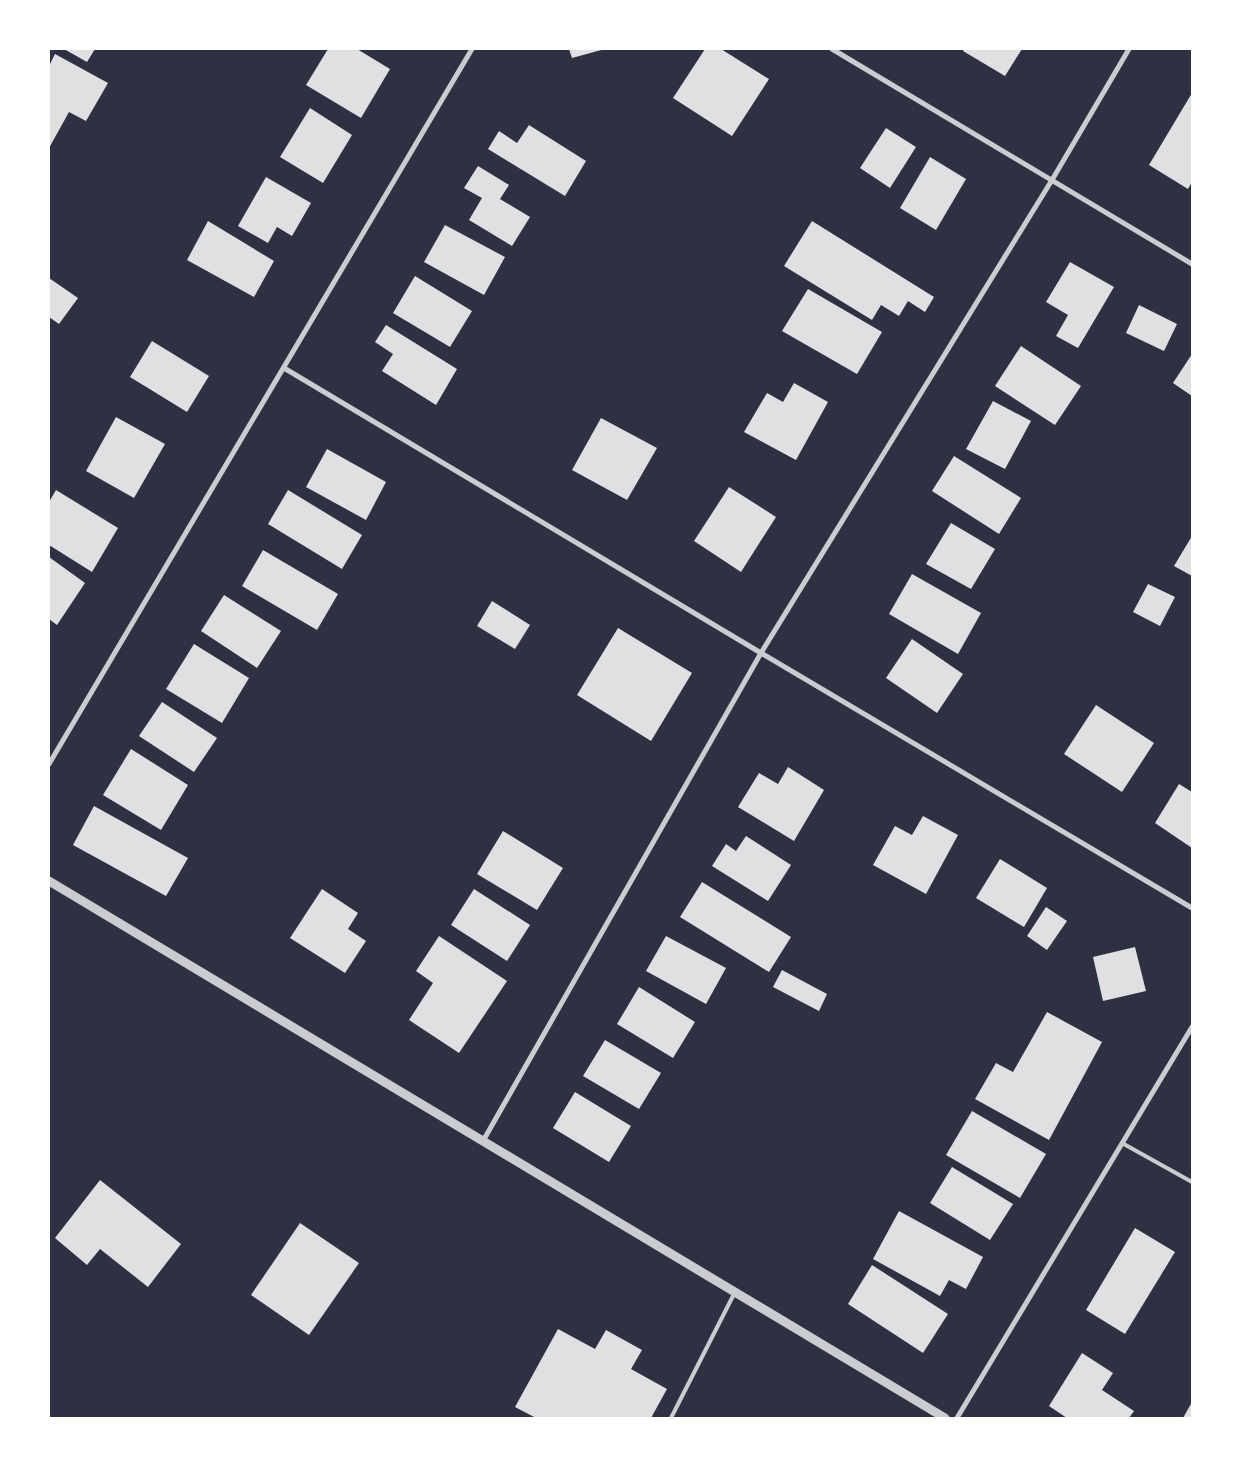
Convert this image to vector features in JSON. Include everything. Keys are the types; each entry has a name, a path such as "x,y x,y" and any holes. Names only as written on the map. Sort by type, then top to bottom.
{"street":[{"path":"49,764 472,49"},
{"path":"832,49 1192,264"},
{"path":"483,1141 761,653 1052,180 1129,49"},
{"path":"284,368 1192,908"},
{"path":"49,881 945,1418"},
{"path":"957,1418 1192,1028"}],"lane":[{"path":"1122,1143 1192,1182"},
{"path":"671,1418 735,1292"}],"building":[{"path":"64,49 95,49 87,62"},
{"path":"328,49 357,49 390,69 361,118 306,85"},
{"path":"569,49 605,49 572,58"},
{"path":"705,49 721,49 769,79 732,136 673,98"},
{"path":"964,49 1022,49 1005,76 963,51"},
{"path":"55,54 108,83 86,121 69,112 49,148 49,66"},
{"path":"1192,93 1192,182 1188,189 1149,165"},
{"path":"310,108 352,135 323,183 280,157"},
{"path":"529,125 586,161 565,196 488,149 499,131 517,143"},
{"path":"886,128 916,147 890,188 860,168"},
{"path":"930,157 966,179 936,230 900,208"},
{"path":"478,166 509,185 500,199 530,217 512,246 469,220 482,198 464,188"},
{"path":"266,177 311,203 292,236 277,227 268,243 238,226"},
{"path":"208,221 274,261 254,297 187,260"},
{"path":"812,221 934,297 925,312 908,301 899,316 881,305 872,320 784,266"},
{"path":"445,225 505,257 484,295 424,262"},
{"path":"1070,262 1114,287 1078,348 1056,336 1068,315 1046,302"},
{"path":"415,276 472,311 450,347 393,313"},
{"path":"49,278 78,298 59,324 49,317"},
{"path":"808,289 882,332 857,374 782,331"},
{"path":"1139,305 1177,324 1164,351 1126,333"},
{"path":"386,325 457,369 436,405 382,371 393,354 375,342"},
{"path":"152,341 209,376 187,412 130,377"},
{"path":"1021,346 1081,386 1055,425 995,386"},
{"path":"1192,354 1192,396 1173,383"},
{"path":"794,383 828,402 796,460 744,432 767,393 783,402"},
{"path":"993,401 1031,421 1005,469 966,449"},
{"path":"116,417 165,444 134,498 86,471"},
{"path":"601,418 657,448 627,500 572,470"},
{"path":"327,449 386,482 366,520 306,487"},
{"path":"954,456 1021,498 999,534 932,491"},
{"path":"729,487 776,517 741,572 694,541"},
{"path":"56,490 118,528 92,572 49,545 49,502"},
{"path":"288,490 362,535 342,569 268,524"},
{"path":"951,523 995,549 971,589 926,564"},
{"path":"1192,536 1192,576 1174,566"},
{"path":"263,550 338,594 317,630 242,586"},
{"path":"49,557 85,583 57,625 49,619"},
{"path":"912,574 981,613 958,654 889,614"},
{"path":"1148,584 1175,597 1160,626 1133,612"},
{"path":"224,595 281,631 257,668 201,631"},
{"path":"492,601 530,625 515,649 477,626"},
{"path":"618,628 692,673 651,741 577,695"},
{"path":"912,639 963,674 937,713 886,678"},
{"path":"194,644 249,678 222,723 166,689"},
{"path":"162,702 217,738 194,772 139,736"},
{"path":"1096,705 1154,743 1122,792 1064,754"},
{"path":"131,749 188,785 161,830 103,795"},
{"path":"788,767 824,790 794,841 738,807 759,773 778,784"},
{"path":"1179,784 1192,792 1192,848 1155,823"},
{"path":"94,806 188,858 166,896 73,845"},
{"path":"923,816 958,835 926,894 873,865 895,826 912,835"},
{"path":"503,831 563,868 537,910 477,874"},
{"path":"746,836 791,865 768,901 712,866 726,844 736,851"},
{"path":"1000,859 1047,888 1024,927 976,898"},
{"path":"702,882 791,937 769,972 680,917"},
{"path":"322,889 358,913 348,929 366,941 345,973 290,938"},
{"path":"474,889 530,925 507,961 451,925"},
{"path":"1046,907 1067,921 1047,950 1027,936"},
{"path":"439,936 507,981 459,1053 409,1020 433,983 416,971"},
{"path":"666,936 726,968 706,1004 646,971"},
{"path":"1135,947 1146,991 1103,1001 1093,957"},
{"path":"782,970 827,994 819,1011 773,987"},
{"path":"639,987 695,1022 673,1058 617,1024"},
{"path":"1047,1012 1102,1042 1049,1140 975,1099 996,1063 1013,1072"},
{"path":"605,1040 661,1073 639,1109 583,1076"},
{"path":"575,1092 631,1126 609,1162 553,1128"},
{"path":"972,1111 1046,1154 1020,1198 946,1155"},
{"path":"952,1167 1013,1204 990,1240 930,1203"},
{"path":"100,1180 181,1244 148,1287 100,1249 87,1265 55,1238"},
{"path":"899,1211 983,1257 966,1289 949,1280 940,1296 873,1259"},
{"path":"300,1223 359,1263 309,1335 251,1295"},
{"path":"1135,1228 1175,1252 1125,1334 1086,1310"},
{"path":"872,1265 948,1314 923,1353 848,1304"},
{"path":"558,1329 595,1349 606,1330 642,1350 631,1369 667,1389 651,1418 536,1418 515,1407"},
{"path":"1082,1353 1113,1373 1102,1390 1134,1411 1129,1418 1067,1418 1049,1406"},
{"path":"1192,1402 1192,1418 1183,1418"}]}
